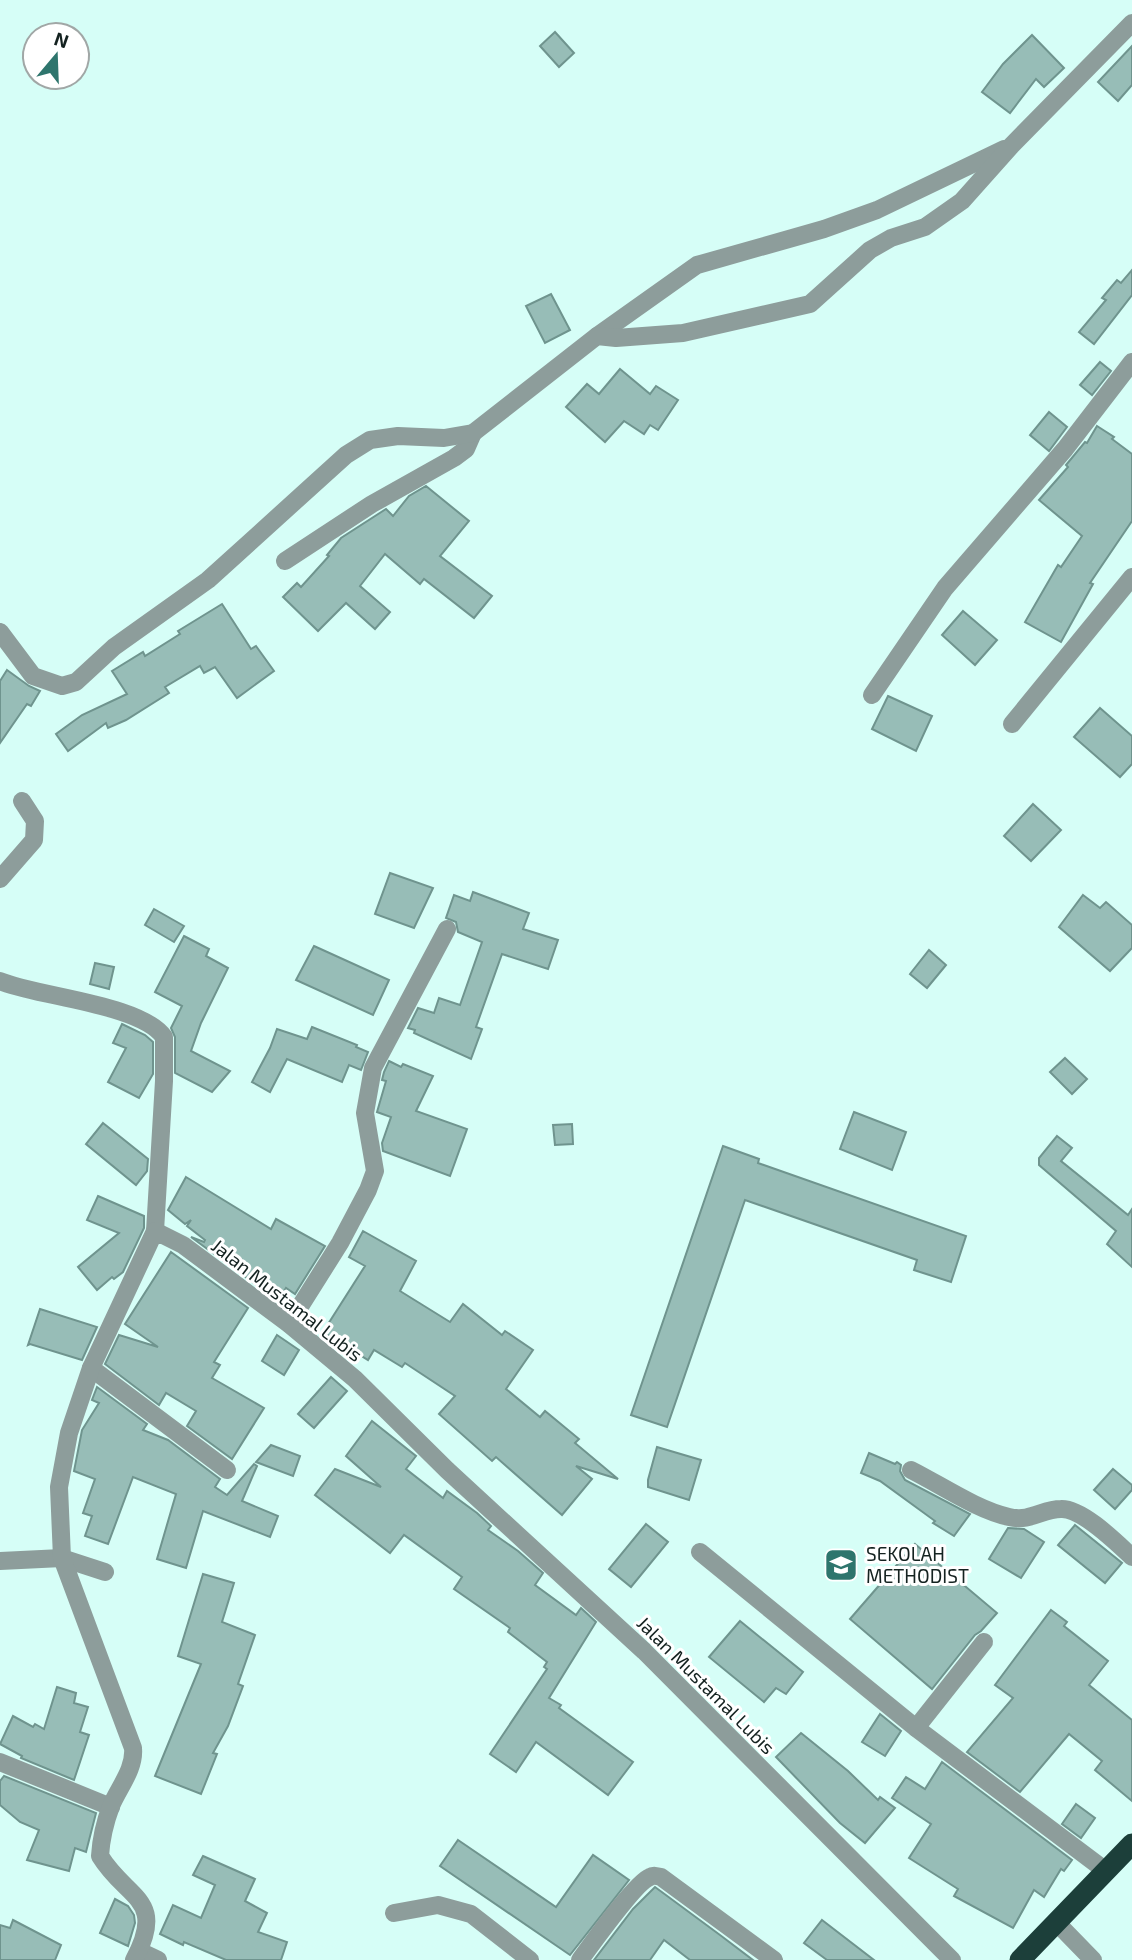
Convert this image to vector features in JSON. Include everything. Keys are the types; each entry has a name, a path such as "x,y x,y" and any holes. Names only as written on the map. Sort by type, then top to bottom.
{"highway":[{"path":"1020,1960 1132,1844"}],"street":[{"path":"597,336 616,338 683,333 810,304 870,250 891,238 925,227 962,201 1011,146 1132,23"},
{"path":"0,632 33,677 62,686 75,682 114,648 208,580 361,444 398,436 444,438 473,433 597,336 697,265 824,229 877,210 1011,146"},
{"path":"872,695 945,588 1065,449 1132,362"},
{"path":"285,561 384,496 454,458 466,449 473,433"},
{"path":"1012,724 1132,578"},
{"path":"0,879 34,840 35,821 22,801"},
{"path":"289,1324 340,1243 368,1190 375,1171 365,1113 366,1094 373,1068 447,929"},
{"path":"0,981 54,996 99,1004 153,1026 164,1037 155,1231 91,1368 63,1459 59,1488 62,1558 133,1748 134,1760 111,1807 100,1842 100,1856 143,1904 147,1914 147,1924 137,1955 158,1960"},
{"name":"Jalan Mustamal Lubis","path":"155,1231 183,1245 289,1324 355,1379 447,1470 644,1651 952,1960"},
{"path":"91,1368 227,1470"},
{"path":"911,1469 989,1510 1009,1517 1027,1519 1060,1508 1071,1510 1107,1534 1132,1557"},
{"path":"700,1552 916,1728 1106,1871"},
{"path":"0,1561 62,1558 105,1572"},
{"path":"916,1728 984,1642"},
{"path":"0,1762 111,1807"},
{"path":"580,1960 626,1900 646,1879 655,1876 661,1877 774,1960"},
{"path":"394,1913 438,1905 471,1914 530,1960"},
{"path":"1056,1922 1093,1960"}],"building":[{"path":"555,32 574,53 559,67 540,46"},
{"path":"1032,35 1064,68 1044,87 1036,79 1010,113 982,92 1003,64"},
{"path":"1132,46 1132,85 1118,101 1098,82"},
{"path":"1132,270 1132,295 1094,344 1079,332 1106,300 1102,298 1117,280 1121,283"},
{"path":"551,294 570,330 545,343 526,306"},
{"path":"1100,362 1111,371 1092,395 1080,385"},
{"path":"620,369 650,394 656,386 678,400 658,430 650,425 644,434 624,421 605,442 566,407 587,384 599,394"},
{"path":"1049,412 1067,427 1049,451 1030,435"},
{"path":"1097,426 1132,454 1132,521 1090,583 1093,584 1061,642 1025,622 1058,565 1061,567 1082,536 1039,500 1068,467 1066,465 1085,442 1087,443"},
{"path":"426,486 469,521 440,556 492,596 474,618 424,579 420,584 385,554 360,586 390,612 375,629 346,603 318,631 283,597 297,583 301,587 341,538 386,509 393,516 409,496"},
{"path":"222,604 251,649 256,646 274,671 237,698 215,667 204,673 200,666 165,687 169,693 126,720 108,728 106,723 68,751 56,734 82,715 127,694 112,671 143,652 145,656 180,634 178,631"},
{"path":"963,611 997,640 975,665 942,635"},
{"path":"7,670 40,691 31,706 27,704 0,743 0,681"},
{"path":"888,696 932,716 916,751 872,729"},
{"path":"1100,708 1132,736 1132,764 1120,777 1074,737"},
{"path":"1033,804 1061,830 1031,861 1004,836"},
{"path":"390,873 433,888 414,928 375,914"},
{"path":"473,892 529,913 523,929 558,940 548,969 502,954 476,1027 482,1029 471,1059 408,1028 418,1008 434,1013 439,998 460,1005 482,942 458,932 456,922 446,918 454,895 470,901"},
{"path":"1083,895 1100,908 1106,902 1132,925 1132,948 1110,971 1059,927"},
{"path":"154,909 184,926 174,942 145,925"},
{"path":"184,936 209,949 206,956 228,968 201,1023 191,1051 230,1071 212,1092 175,1073 175,1037 171,1028 182,1006 155,992"},
{"path":"314,946 389,980 373,1015 296,980"},
{"path":"929,950 946,965 927,988 910,974"},
{"path":"95,963 114,967 109,989 90,984"},
{"path":"122,1024 153,1042 153,1074 139,1098 108,1082 126,1048 113,1043"},
{"path":"312,1027 368,1052 361,1070 349,1065 342,1082 287,1059 270,1092 252,1082 277,1029 307,1039"},
{"path":"1065,1058 1087,1079 1072,1094 1050,1072"},
{"path":"389,1061 433,1076 416,1111 467,1129 450,1176 383,1151 382,1143 391,1117 377,1112 386,1081 382,1080"},
{"path":"854,1112 906,1132 892,1170 840,1149"},
{"path":"103,1123 148,1159 147,1171 136,1185 86,1144"},
{"path":"572,1124 573,1144 555,1145 553,1125"},
{"path":"1057,1136 1072,1148 1061,1161 1128,1215 1132,1209 1132,1267 1107,1244 1116,1231 1039,1165 1039,1158"},
{"path":"723,1146 759,1159 758,1163 966,1236 951,1282 914,1270 917,1260 745,1200 667,1427 631,1415"},
{"path":"186,1177 271,1229 276,1219 325,1246 295,1294 286,1288 278,1301 191,1237 204,1242 205,1240 187,1226 191,1220 185,1224 168,1210"},
{"path":"98,1196 144,1216 144,1228 123,1272 114,1279 112,1277 97,1290 78,1267 119,1233 87,1220"},
{"path":"363,1231 416,1261 400,1291 450,1322 463,1304 502,1335 505,1331 533,1350 506,1389 540,1417 545,1411 579,1439 575,1443 618,1479 576,1466 592,1479 562,1515 496,1457 492,1461 439,1414 455,1396 405,1363 402,1367 374,1350 368,1360 323,1332 365,1266 349,1257"},
{"path":"171,1252 248,1308 214,1362 220,1365 212,1378 264,1408 232,1459 187,1426 196,1411 166,1393 159,1405 105,1364 119,1335 158,1347 125,1324"},
{"path":"40,1309 97,1327 82,1360 28,1345"},
{"path":"277,1335 299,1350 284,1375 262,1361"},
{"path":"331,1377 347,1391 314,1428 298,1414"},
{"path":"97,1387 147,1424 143,1430 168,1440 220,1479 215,1487 227,1495 254,1464 257,1466 242,1501 278,1516 270,1537 203,1511 186,1568 157,1559 176,1494 133,1477 108,1544 85,1536 92,1516 83,1513 95,1479 74,1471 82,1430 99,1403 92,1400"},
{"path":"372,1421 416,1456 406,1469 443,1498 447,1491 477,1513 491,1526 488,1530 543,1573 535,1585 576,1615 581,1608 596,1622 549,1698 633,1762 608,1795 536,1742 516,1772 490,1754 547,1669 544,1667 547,1662 508,1632 510,1628 454,1589 462,1577 404,1535 390,1553 315,1495 335,1469 381,1487 346,1456"},
{"path":"271,1445 300,1456 293,1476 256,1462"},
{"path":"657,1447 701,1460 689,1500 648,1487"},
{"path":"869,1453 895,1464 897,1462 901,1465 900,1471 905,1480 970,1514 954,1536 880,1481 861,1473"},
{"path":"1113,1469 1132,1485 1132,1490 1115,1509 1094,1490"},
{"path":"646,1524 668,1542 631,1587 609,1569"},
{"path":"1075,1525 1122,1563 1105,1583 1058,1545"},
{"path":"1008,1528 1024,1529 1044,1542 1021,1578 989,1559"},
{"path":"915,1544 997,1613 975,1635 932,1689 850,1619"},
{"path":"203,1574 234,1583 222,1622 255,1635 238,1684 243,1686 228,1726 213,1753 217,1754 201,1794 155,1776 201,1664 178,1656"},
{"path":"1051,1610 1067,1622 1064,1626 1108,1661 1089,1685 1132,1720 1132,1801 1095,1770 1102,1761 1069,1734 1020,1792 967,1752 1013,1698 995,1685"},
{"path":"740,1621 803,1672 786,1694 776,1688 764,1702 709,1657"},
{"path":"57,1687 76,1693 74,1703 88,1707 80,1732 89,1735 74,1780 21,1758 22,1756 0,1744 13,1716 33,1727 35,1724 44,1729"},
{"path":"880,1714 901,1731 885,1756 862,1742"},
{"path":"801,1733 848,1771 878,1800 880,1797 895,1808 865,1843 840,1823 776,1757"},
{"path":"942,1762 1072,1860 1064,1871 1061,1869 1044,1897 1034,1890 1013,1928 954,1896 958,1889 909,1858 931,1824 892,1798 906,1777 925,1789"},
{"path":"4,1776 96,1813 86,1852 75,1848 69,1871 27,1860 39,1830 20,1822 0,1805 0,1781"},
{"path":"1076,1804 1095,1818 1081,1838 1062,1824"},
{"path":"458,1840 556,1907 593,1855 629,1880 570,1955 440,1866"},
{"path":"203,1856 255,1879 245,1901 267,1913 258,1932 287,1942 281,1960 226,1960 160,1934 173,1905 201,1918 215,1885 193,1875"},
{"path":"655,1887 753,1960 690,1960 664,1940 650,1960 594,1960 633,1909"},
{"path":"115,1899 128,1906 134,1915 135,1923 128,1946 100,1933"},
{"path":"13,1920 61,1945 55,1960 0,1960 0,1925 10,1928"},
{"path":"822,1920 874,1960 827,1960 804,1943"}],"place":[{"name":"SEKOLAH METHODIST","path":"841,1565"}]}
